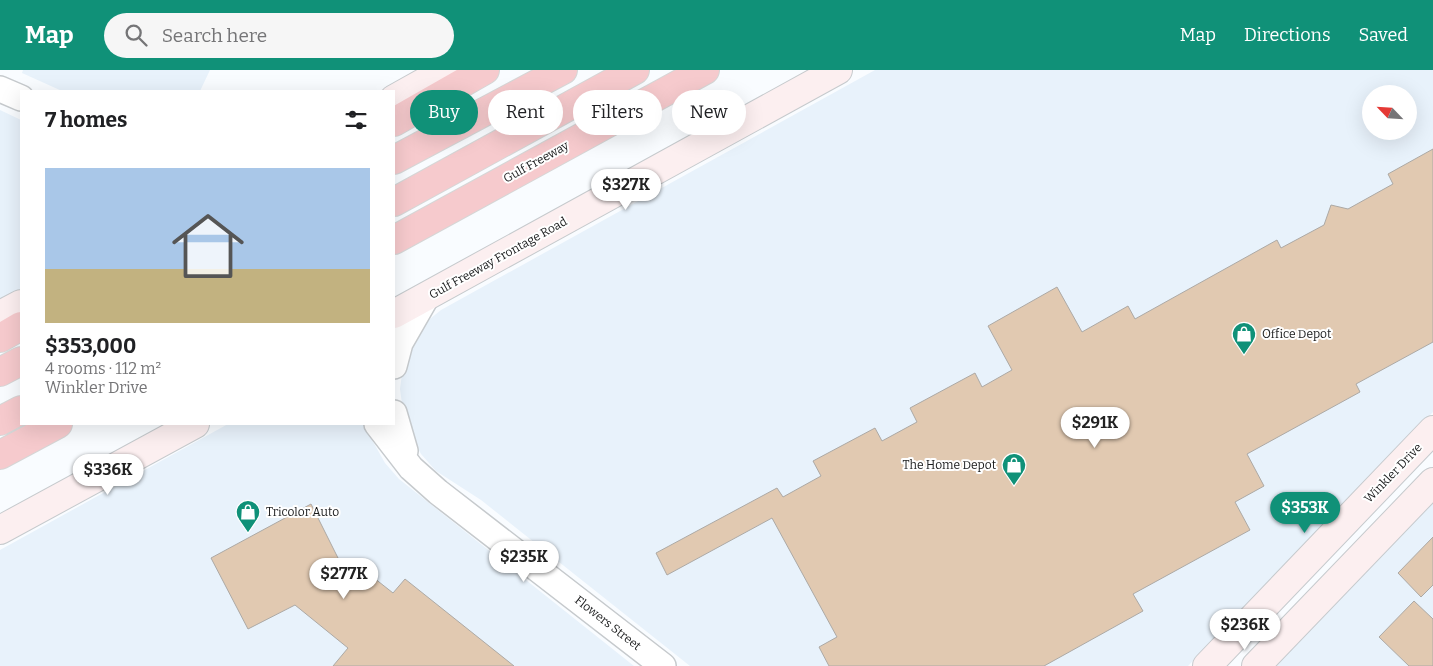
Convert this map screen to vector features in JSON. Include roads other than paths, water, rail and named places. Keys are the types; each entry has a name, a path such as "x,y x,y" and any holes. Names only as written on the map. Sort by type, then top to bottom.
{"highway":[{"path":"395,121 485,70"},
{"path":"395,159 563,70"},
{"path":"395,201 635,70"},
{"name":"Gulf Freeway","path":"395,239 705,70"},
{"path":"0,338 20,327"},
{"path":"0,372 20,362"},
{"path":"0,422 20,411"},
{"path":"0,455 56,425"}],"main road":[{"path":"395,98 446,70"},
{"name":"Gulf Freeway Frontage Road","path":"395,313 838,70"},
{"path":"0,315 20,305"},
{"path":"0,530 193,425"},
{"name":"Winkler Drive","path":"1207,666 1433,430"},
{"path":"1248,623 1264,658 1433,482"}],"street":[{"path":"0,89 20,98"},
{"path":"395,362 400,343 427,296"},
{"path":"395,416 411,468"},
{"name":"Flowers Street","path":"378,425 411,468 438,492 663,666"}],"place":[{"name":"Office Depot","path":"1244,355"},
{"name":"The Home Depot","path":"1014,486"},
{"name":"Tricolor Auto","path":"248,533"}]}
